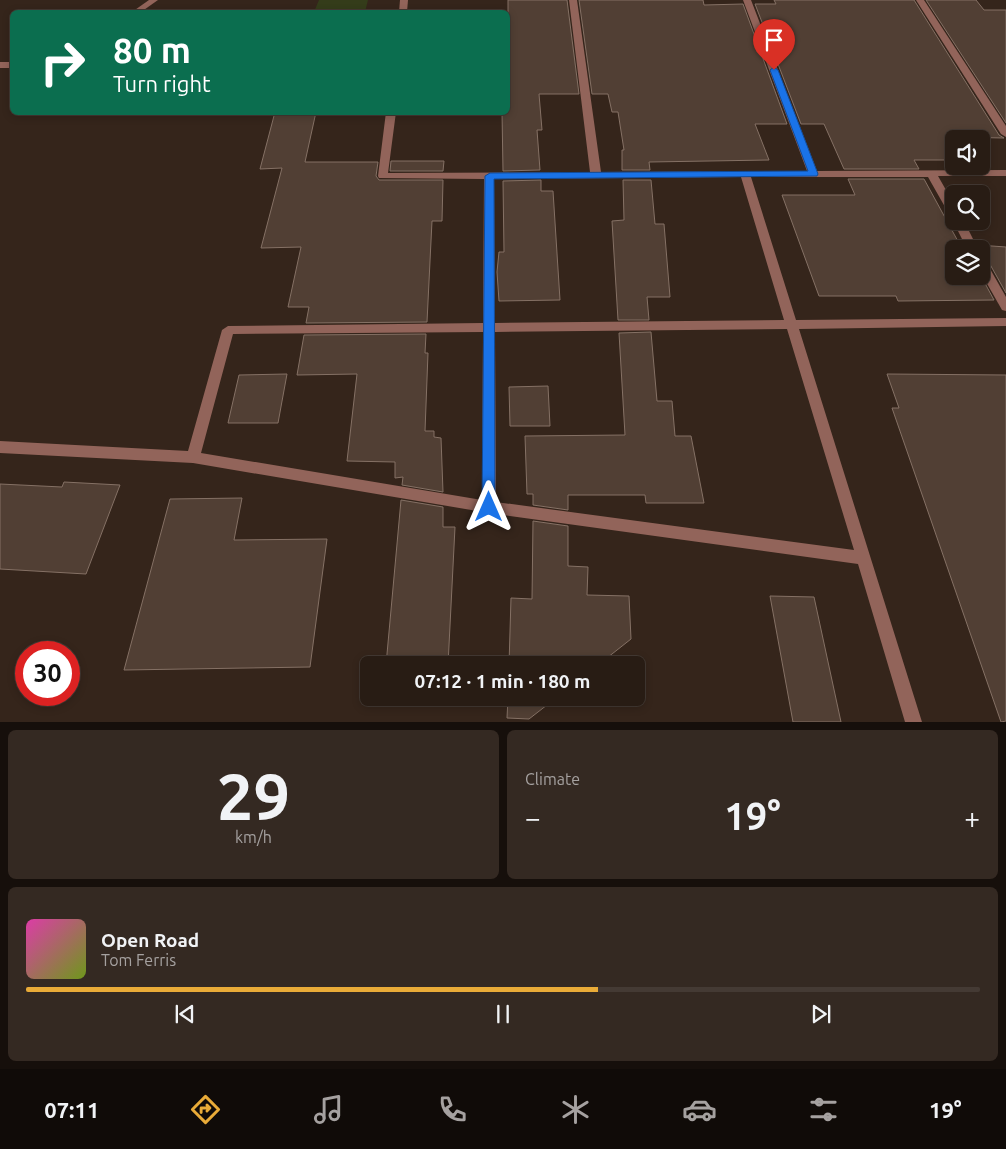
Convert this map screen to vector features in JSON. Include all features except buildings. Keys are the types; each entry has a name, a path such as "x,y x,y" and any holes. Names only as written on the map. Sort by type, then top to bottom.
{"street":[{"path":"139,10 154,0"},
{"path":"573,0 596,175"},
{"path":"747,0 814,174"},
{"path":"920,0 1006,134"},
{"path":"391,115 383,176 1006,173"},
{"path":"931,173 945,198"},
{"path":"745,174 914,722"},
{"path":"489,507 490,176"},
{"path":"990,279 1006,307"},
{"path":"193,457 228,330 1006,322"},
{"path":"0,447 193,457 489,507 864,558"}],"green space":[{"path":"319,0 368,0 366,10 315,10"}],"route":[{"path":"489,507 490,176 814,174 774,70"}]}
